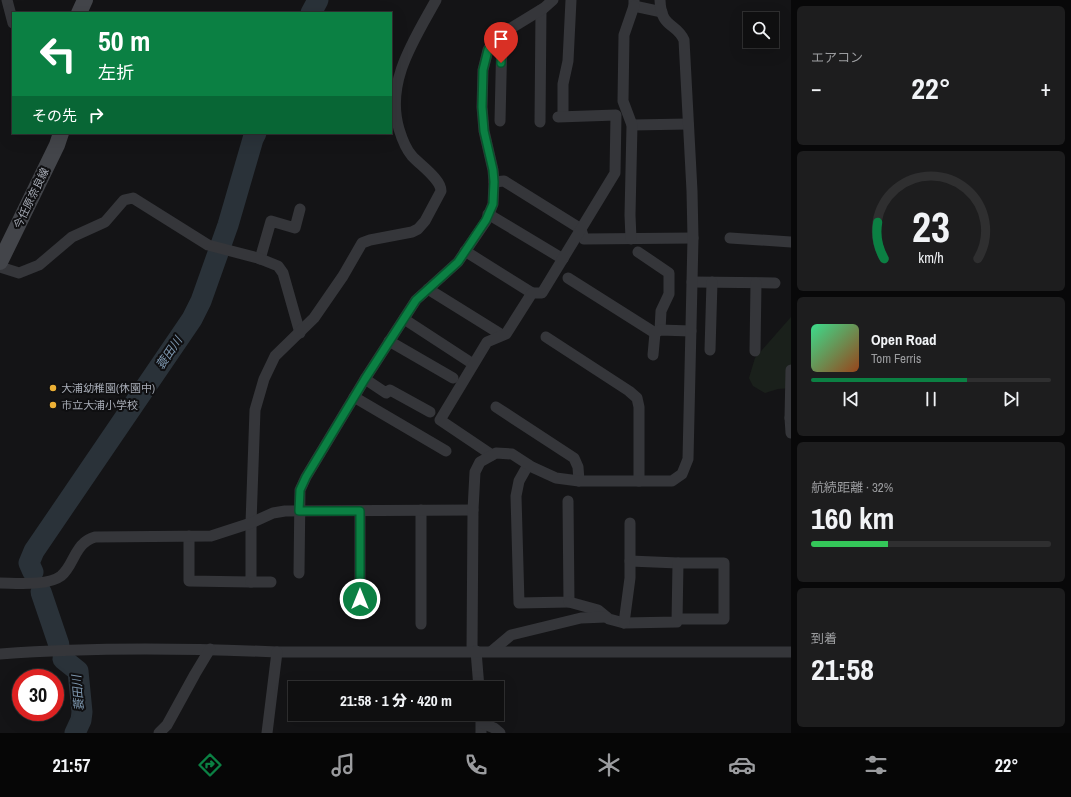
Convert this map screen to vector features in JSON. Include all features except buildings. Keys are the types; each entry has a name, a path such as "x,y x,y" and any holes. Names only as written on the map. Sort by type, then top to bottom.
{"main road":[{"path":"79,12 85,0"},
{"name":"今任原奈良線","path":"0,262 6,238 57,145 61,134"}],"street":[{"path":"7,0 12,19"},
{"path":"251,582 254,410 264,378 275,356 314,318 362,243 370,240 412,232 418,229 425,221 441,191 441,186 404,146 396,120 395,105 397,83 402,66 436,0"},
{"path":"299,573 300,490 306,477 365,379 416,300 458,262 486,220 493,204 493,170 484,131 482,107 483,70 488,50 496,38 541,10 553,0"},
{"path":"465,251 532,293 542,293 615,173 616,115 561,116 563,84 568,61 571,0"},
{"path":"478,681 474,651 473,510 475,472 480,462 496,453 512,454 528,465 556,478 579,481 672,481 682,474 688,459 693,238 684,40 681,35 666,23 660,0"},
{"path":"631,239 630,214 632,125 623,101 624,35 634,3 662,12"},
{"path":"540,122 541,10"},
{"path":"500,121 502,34"},
{"path":"632,125 688,124"},
{"path":"494,182 504,182 581,228 584,238 693,238"},
{"path":"0,267 19,273 39,265 72,238 106,222 124,200 133,198 208,245 260,259 278,266 283,273 300,333"},
{"path":"260,259 270,221 295,228 300,209"},
{"path":"488,214 563,259"},
{"path":"730,238 791,242"},
{"path":"638,252 669,273 669,294 661,311 653,355"},
{"path":"568,278 657,331 691,331"},
{"path":"692,282 775,283"},
{"path":"710,350 712,282"},
{"path":"755,351 756,283"},
{"path":"428,288 502,335"},
{"path":"492,455 440,420 487,342 506,334 532,293"},
{"path":"404,319 473,364"},
{"path":"546,337 629,391 637,398 639,406 638,481"},
{"path":"389,341 453,378"},
{"path":"791,370 791,433"},
{"path":"365,379 386,393 390,390 430,412"},
{"path":"354,397 446,451"},
{"path":"496,407 574,458 578,467 579,481"},
{"path":"528,465 518,481 516,496 519,603 569,602 598,610 609,619 624,623 677,622 678,563"},
{"path":"568,501 569,602"},
{"path":"421,510 421,624"},
{"path":"0,583 49,581 61,576 78,549 85,542 95,537 211,536 279,512 473,510"},
{"path":"360,511 360,614"},
{"path":"624,623 630,578 630,523"},
{"path":"189,536 189,581 271,582"},
{"path":"630,561 724,563 724,619 677,619"},
{"path":"492,652 511,635 581,618 606,617"},
{"path":"0,654 50,651 210,649 277,652 791,652"},
{"path":"159,733 167,726 210,649"},
{"path":"267,733 277,652"},
{"path":"481,723 494,728 500,733"}],"shaded area":[{"path":"791,317 791,388 778,389 765,393 753,386 749,378 755,358"}],"waterway":[{"name":"蓑田川","path":"312,12 318,0"},
{"name":"蓑田川","path":"33,572 29,563 34,551 192,319 201,301 228,225 256,134"},
{"name":"蓑田川","path":"41,592 59,645"},
{"name":"蓑田川","path":"63,659 78,671 82,712 81,720 75,733"}],"place":[{"name":"大浦幼稚園(休園中)","path":"53,388"},
{"name":"市立大浦小学校","path":"53,405"}],"route":[{"path":"360,599 360,511 299,511 300,490 306,477 361,385 416,300 458,262 486,220 493,204 494,182 493,170 484,131 482,107 483,70 488,50 496,38 502,34 501,63"}]}
